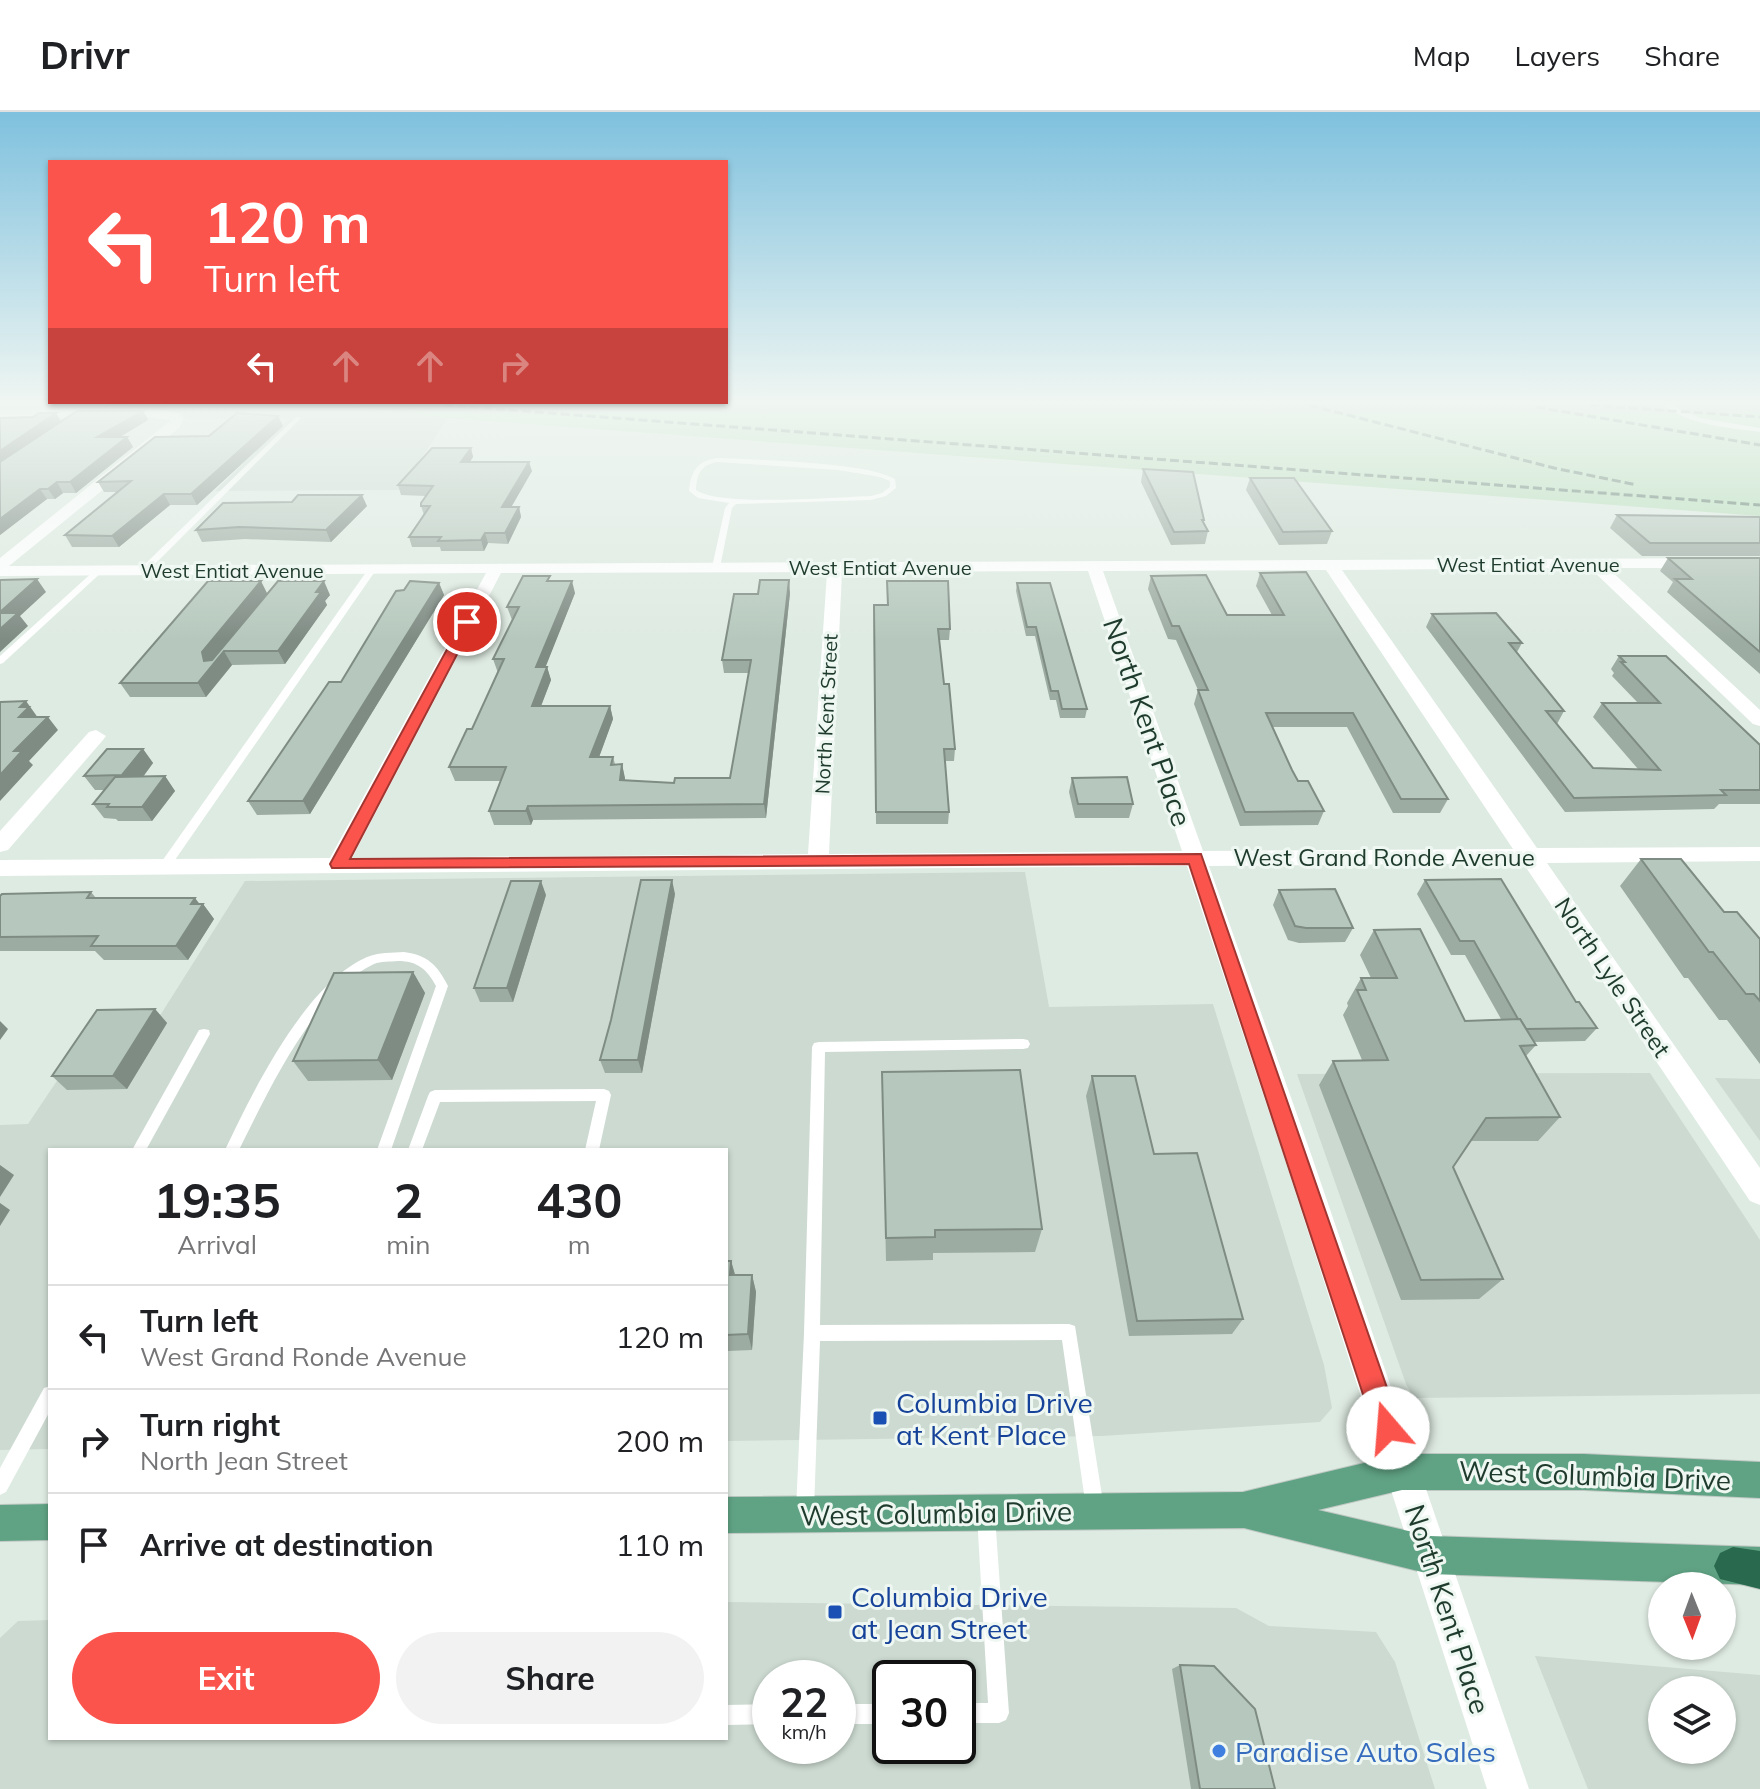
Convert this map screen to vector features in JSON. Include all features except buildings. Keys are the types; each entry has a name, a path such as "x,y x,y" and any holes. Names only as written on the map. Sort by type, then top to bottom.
{"main road":[{"name":"West Columbia Drive","path":"728,1515 1243,1510 1402,1472 1570,1472 1760,1480"},
{"name":"West Columbia Drive","path":"1243,1510 1430,1555 1751,1567"},
{"path":"0,1523 48,1522"}],"street":[{"path":"0,568 104,483"},
{"name":"West Entiat Avenue","path":"0,568 291,576 372,570 1760,563"},
{"path":"1594,564 1760,720"},
{"name":"North Lyle Street","path":"1331,565 1760,1192"},
{"name":"North Kent Place","path":"1094,566 1508,1789"},
{"name":"North Kent Street","path":"818,862 835,567"},
{"path":"338,864 496,569"},
{"path":"0,845 96,736"},
{"name":"West Grand Ronde Avenue","path":"0,868 1760,854"}],"lane":[{"path":"143,571 232,483"},
{"path":"693,483 692,491 700,497 734,502 871,498 884,495 893,488 893,483"},
{"path":"716,567 729,508 734,502"},
{"path":"164,867 372,570"},
{"path":"0,661 99,571"},
{"path":"233,1148 319,1001 344,976 373,959 409,956 431,965 442,986 385,1148"},
{"path":"140,1148 204,1034"},
{"path":"805,1514 819,1047 1023,1044"},
{"path":"416,1148 435,1096 604,1095 592,1148"},
{"path":"812,1333 1069,1332 1096,1511"},
{"path":"0,1486 48,1398"},
{"path":"976,1713 999,1713 986,1512"},
{"path":"728,1715 752,1714"}],"shaded area":[{"path":"223,483 404,483 400,490 215,491"},
{"path":"1025,872 1049,1007 1213,1004 1324,1365 1332,1408 1320,1422 1102,1436 728,1441 728,1148 48,1148 48,1449 0,1450 0,1125 28,1124 101,1015 161,1014 245,881"},
{"path":"1650,1073 1760,1240 1760,1394 1414,1398 1406,1384 1297,1074"},
{"path":"1715,1078 1760,1079 1760,1141"},
{"path":"728,1602 1236,1608 1269,1626 1376,1632 1395,1662 1435,1789 0,1789 0,1638 18,1621 48,1620 48,1740 728,1740"},
{"path":"1535,1656 1760,1675 1760,1789 1588,1789"}],"green space":[{"path":"1322,483 1760,483 1760,516"}],"railway":[{"path":"1474,483 1760,505"},
{"path":"1629,483 1637,485"}],"place":[{"name":"Columbia Drive at Kent Place","path":"880,1418"},
{"name":"Columbia Drive at Jean Street","path":"835,1612"},
{"name":"Paradise Auto Sales","path":"1219,1751"}],"route":[{"path":"467,622 338,864 1195,858 1388,1428"}]}
